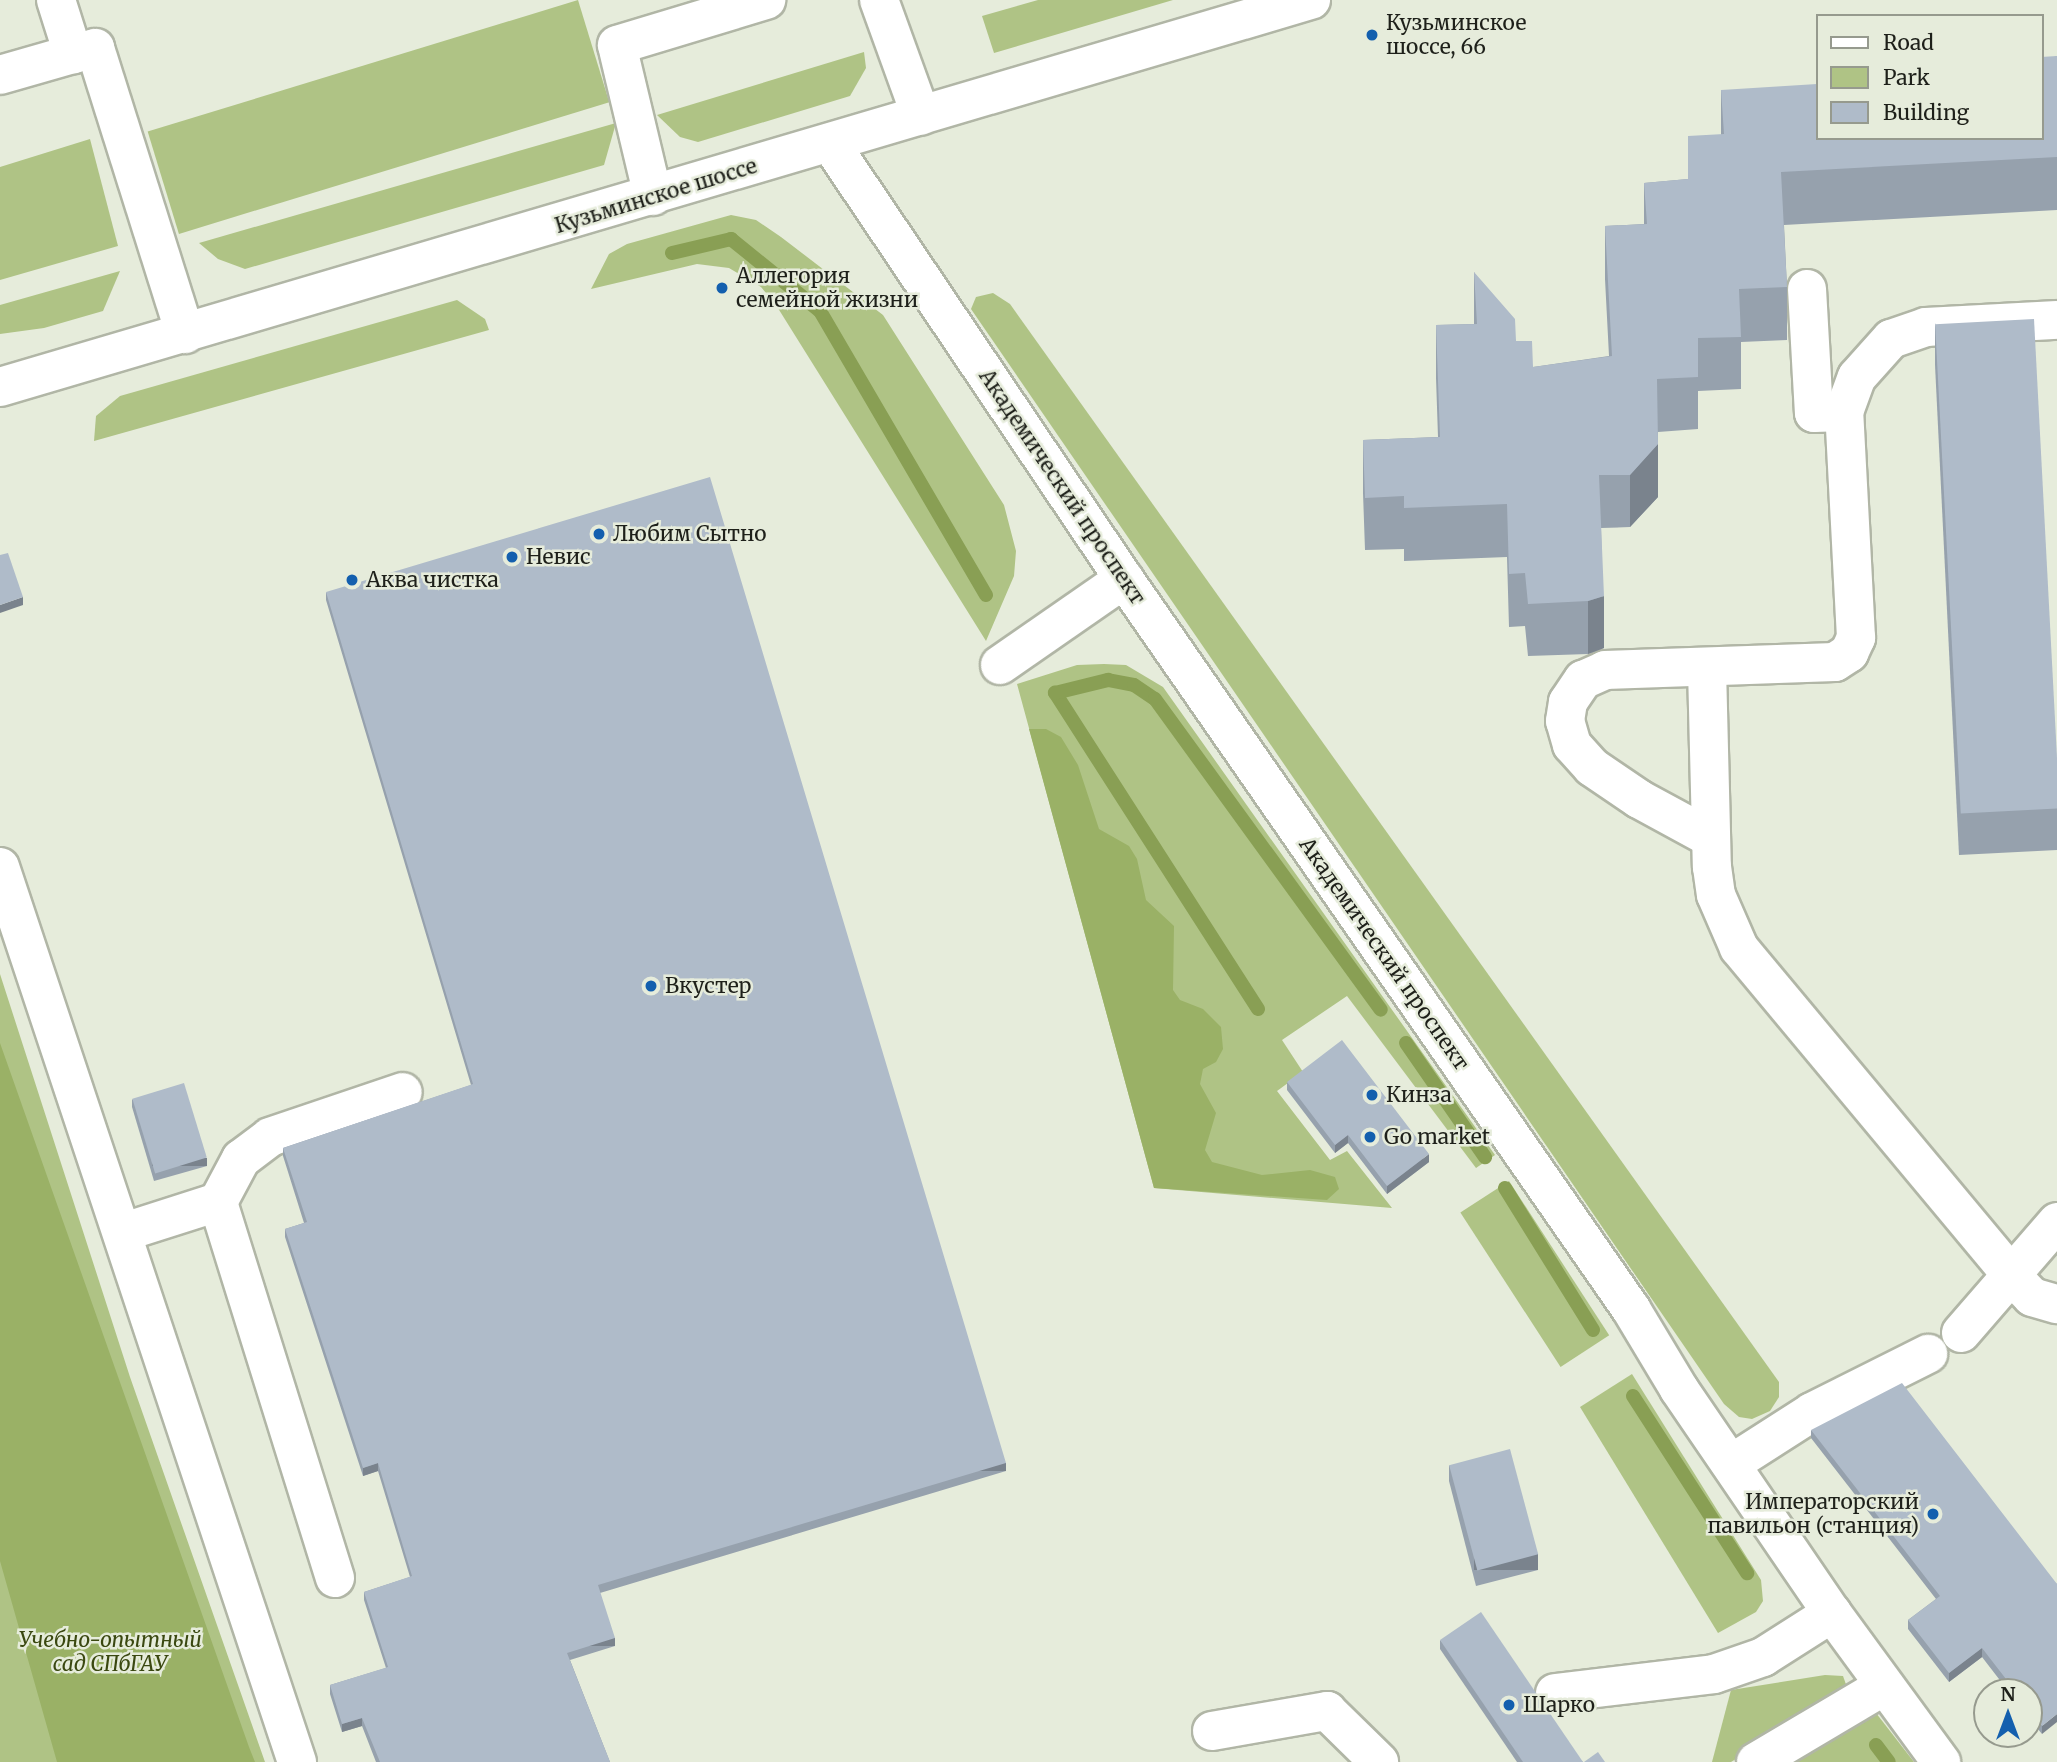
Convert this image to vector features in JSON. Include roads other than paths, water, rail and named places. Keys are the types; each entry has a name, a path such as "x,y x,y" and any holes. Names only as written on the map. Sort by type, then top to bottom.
{"street":[{"path":"56,0 74,54"},
{"path":"653,196 617,45 766,0"},
{"path":"879,0 921,116"},
{"name":"Кузьминское шоссе","path":"0,387 1311,0"},
{"path":"0,75 95,48 185,334"},
{"name":"Академический проспект","path":"831,143 1124,579 1631,1309 1832,1614 1941,1762"},
{"path":"1807,289 1814,412 1843,412"},
{"path":"1709,837 1592,767 1572,746 1565,721 1569,702 1583,680 1605,670 1835,662 1849,653 1856,638 1843,412 1857,377 1891,339 1926,327 2057,320"},
{"path":"1000,665 1124,579"},
{"path":"1707,668 1709,837 1716,895 1739,948 2011,1275 2032,1297 2057,1304"},
{"path":"0,867 124,1232 298,1762"},
{"path":"124,1232 218,1202 241,1159 270,1137 403,1092"},
{"path":"218,1202 335,1578"},
{"path":"1961,1333 2057,1222"},
{"path":"1731,1464 1812,1412 1928,1354"},
{"path":"1555,1693 1714,1674 1763,1657 1832,1614"},
{"path":"1756,1762 1884,1686"},
{"path":"1212,1731 1327,1711 1379,1762"}],"waterway":[{"path":"672,253 731,239 820,311 986,595"},
{"path":"1258,1009 1055,693 1108,680 1134,685 1155,699 1381,1010"},
{"path":"1406,1043 1485,1157"},
{"path":"1505,1188 1593,1330"},
{"path":"1633,1396 1747,1573"},
{"path":"1876,1745 1889,1762"}],"place":[{"name":"Кузьминское шоссе, 66","path":"1372,35"},
{"name":"Аллегория семейной жизни","path":"722,288"},
{"name":"Любим Сытно","path":"599,534"},
{"name":"Невис","path":"512,557"},
{"name":"Аква чистка","path":"352,580"},
{"name":"Вкустер","path":"651,986"},
{"name":"Кинза","path":"1372,1095"},
{"name":"Go market","path":"1370,1137"},
{"name":"Императорский павильон (станция)","path":"1933,1514"},
{"name":"Шарко","path":"1509,1705"}],"park label":[{"name":"Учебно-опытный сад СПбГАУ","path":"110,1652"}]}
